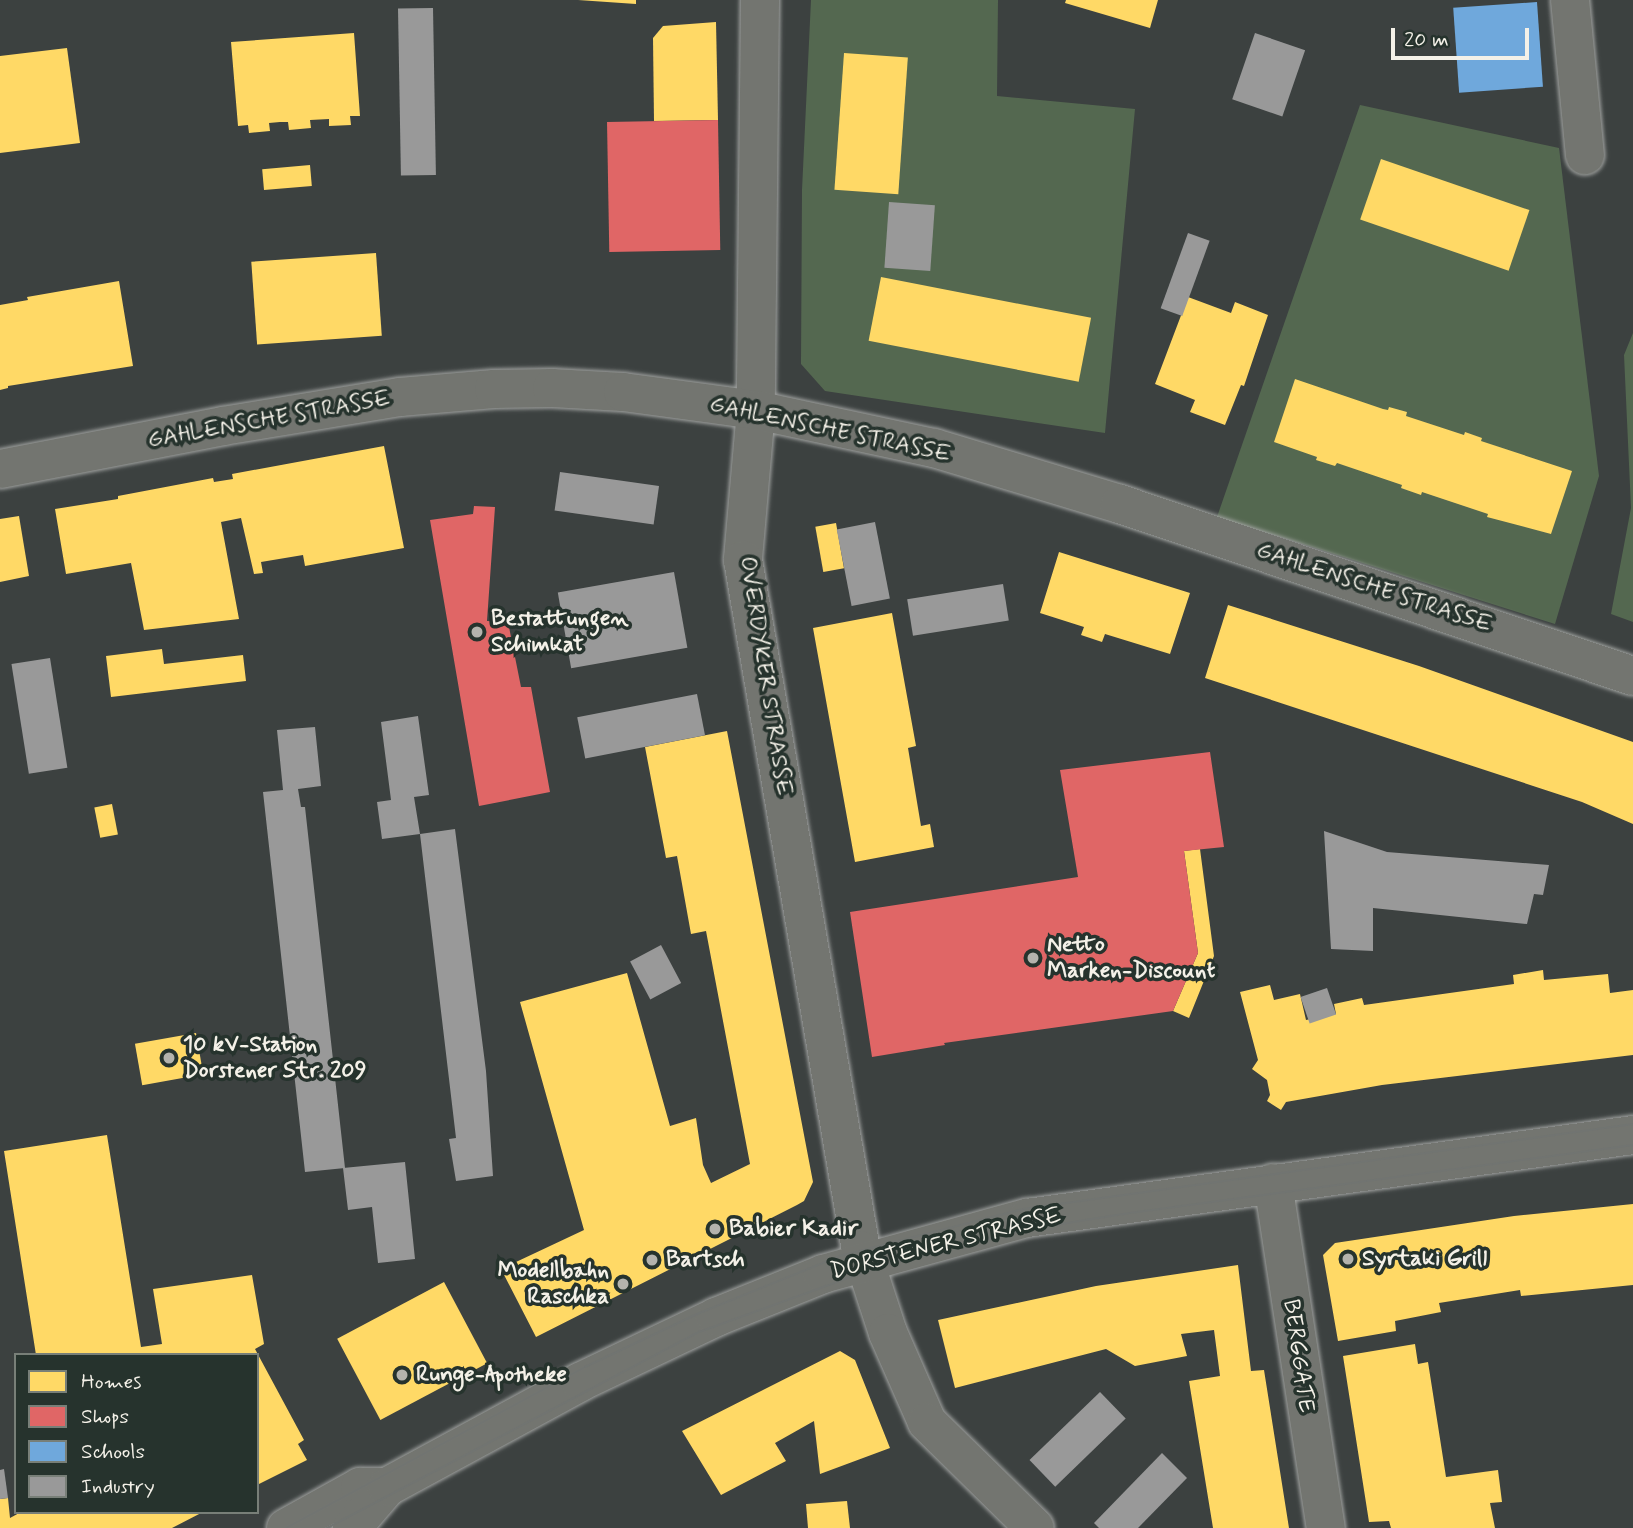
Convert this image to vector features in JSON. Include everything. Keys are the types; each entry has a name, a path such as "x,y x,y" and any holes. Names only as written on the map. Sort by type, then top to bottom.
{"street":[{"name":"OVERDYKER STRASSE","path":"760,0 756,410 743,560 864,1262"},
{"path":"1570,0 1585,155"},
{"name":"GAHLENSCHE STRASSE","path":"0,469 236,424 432,393 552,388 623,392 756,410 934,449 1120,505 1633,676"},
{"name":"DORSTENER STRASSE","path":"352,1528 387,1487 580,1382 704,1323 823,1274 1027,1218 1633,1135"},
{"name":"BERGGATE","path":"1273,1183 1325,1528"},
{"path":"864,1262 888,1333 926,1422 1035,1528"},
{"name":"DORSTENER STRASSE","path":"286,1528 360,1487 387,1487"}],"green space":[{"path":"811,0 998,0 997,96 1135,109 1105,433 825,391 801,364 802,190"},
{"path":"1360,105 1559,148 1599,476 1555,624 1217,517"},
{"path":"1633,333 1633,622 1611,614 1631,508 1624,355"}],"building: Homes":[{"path":"578,0 636,0 636,4"},
{"path":"1066,0 1158,0 1150,28 1065,3"},
{"path":"716,22 718,120 654,121 653,38 663,26"},
{"path":"354,33 360,116 350,116 351,125 329,126 329,119 310,120 311,128 289,130 288,122 280,122 269,123 270,131 249,133 248,125 238,126 231,42"},
{"path":"67,48 80,143 0,153 0,56"},
{"path":"844,53 908,57 898,194 834,190"},
{"path":"1381,159 1529,210 1509,271 1360,220"},
{"path":"310,165 312,186 264,190 262,169"},
{"path":"376,253 382,336 257,345 251,262"},
{"path":"881,277 1091,318 1079,382 869,341"},
{"path":"119,281 133,366 8,386 0,390 0,305 28,300 27,297"},
{"path":"1188,297 1231,313 1235,302 1268,315 1244,386 1241,385 1225,425 1190,412 1195,400 1155,384"},
{"path":"1295,379 1383,409 1388,410 1389,407 1407,412 1406,416 1464,435 1465,432 1482,438 1481,441 1572,471 1551,534 1487,517 1488,514 1422,492 1421,495 1401,488 1402,485 1337,463 1335,466 1316,460 1317,457 1274,442"},
{"path":"384,446 404,548 305,566 303,555 261,562 263,573 254,574 241,518 221,522 239,619 144,630 131,563 66,574 55,509 118,499 118,496 213,478 214,482 233,479 232,474"},
{"path":"19,516 29,576 0,582 0,519"},
{"path":"836,523 844,568 823,572 815,527"},
{"path":"1059,552 1190,593 1170,654 1105,634 1102,642 1081,635 1084,627 1040,613"},
{"path":"1228,605 1419,666 1633,742 1633,824 1582,802 1205,678"},
{"path":"892,613 916,746 908,748 921,826 930,824 934,847 855,862 813,628"},
{"path":"162,649 164,664 243,655 246,681 111,697 106,656"},
{"path":"727,731 813,1182 804,1201 797,1205 536,1337 501,1269 584,1230 520,1002 627,973 670,1126 696,1118 703,1165 711,1183 750,1164 706,931 691,934 677,856 666,858 645,747"},
{"path":"112,804 118,834 100,838 94,807"},
{"path":"1200,849 1214,956 1189,1018 1173,1011 1198,953 1184,851"},
{"path":"1543,970 1544,980 1608,974 1610,993 1633,990 1633,1055 1382,1085 1286,1102 1281,1110 1267,1101 1270,1095 1267,1080 1252,1069 1258,1060 1240,992 1270,985 1274,1000 1300,994 1306,1020 1336,1014 1334,1004 1362,998 1364,1005 1514,984 1513,975"},
{"name":"10 kV-Station Dorstener Str. 209","path":"196,1033 203,1074 142,1085 135,1044"},
{"path":"107,1135 141,1347 162,1344 153,1289 252,1275 264,1344 255,1349 257,1353 36,1353 4,1151"},
{"path":"1633,1204 1633,1285 1521,1296 1520,1290 1439,1303 1441,1312 1395,1321 1396,1331 1338,1341 1323,1255 1335,1243 1514,1216"},
{"path":"1238,1265 1251,1371 1264,1370 1289,1528 1213,1528 1189,1381 1220,1376 1214,1330 1181,1334 1187,1356 1135,1366 1106,1349 955,1388 938,1320 1096,1286"},
{"path":"444,1282 487,1363 380,1420 337,1339"},
{"path":"1415,1344 1418,1364 1428,1362 1446,1477 1498,1470 1502,1502 1490,1503 1495,1528 1391,1528 1389,1521 1369,1522 1343,1356"},
{"path":"840,1351 855,1360 890,1448 820,1474 814,1421 775,1443 786,1461 721,1495 682,1431"},
{"path":"259,1356 304,1440 298,1444 307,1460 259,1484"},
{"path":"8,1498 10,1518 17,1514 199,1514 172,1528 0,1528 0,1499"},
{"path":"847,1501 850,1528 808,1528 806,1504"}],"building: Shops":[{"path":"718,120 720,250 609,252 607,122"},
{"path":"474,506 495,507 487,621 508,622 521,687 531,687 550,792 479,806 430,520 473,514"},
{"path":"1210,752 1224,847 1184,851 1198,953 1173,1011 944,1043 945,1045 872,1057 850,912 1078,877 1060,770"}],"building: Schools":[{"path":"1537,2 1543,87 1459,93 1453,8"}],"building: Industry":[{"path":"433,8 436,175 401,176 398,9"},
{"path":"1255,33 1305,50 1282,116 1232,99"},
{"path":"889,202 935,205 930,271 884,268"},
{"path":"1188,233 1210,241 1182,316 1161,308"},
{"path":"560,472 659,486 654,525 555,511"},
{"path":"875,522 890,599 852,606 837,529"},
{"path":"674,572 687,648 571,668 558,592"},
{"path":"1003,584 1009,621 913,636 907,599"},
{"path":"50,658 67,768 29,774 11,664"},
{"path":"697,694 705,735 585,759 577,717"},
{"path":"418,716 429,795 414,797 420,834 382,839 377,802 391,800 381,722"},
{"path":"315,727 321,786 298,789 301,807 305,807 345,1168 305,1172 263,792 283,790 277,730"},
{"path":"455,829 486,1071 493,1176 456,1181 449,1139 456,1138 420,834"},
{"path":"1324,831 1387,852 1549,865 1543,895 1534,894 1527,924 1373,908 1373,951 1331,949"},
{"path":"661,945 681,983 650,999 630,961"},
{"path":"1327,988 1336,1014 1310,1024 1301,997"},
{"path":"405,1162 415,1259 378,1263 372,1207 348,1210 343,1168"},
{"path":"1100,1392 1126,1419 1055,1487 1030,1460"},
{"path":"1162,1453 1187,1478 1138,1528 1099,1528 1094,1523"},
{"path":"4,1469 8,1498 0,1499 0,1470"}],"tram line":[{"path":"286,1528 585,1367 697,1314 840,1256 1023,1209 1633,1124"},
{"path":"327,1528 699,1332 884,1265 1023,1230 1633,1145"}],"place":[{"name":"Bestattungen Schimkat","path":"477,632"},
{"name":"Netto Marken-Discount","path":"1033,958"},
{"name":"10 kV-Station Dorstener Str. 209","path":"169,1058"},
{"name":"Babier Kadir","path":"715,1229"},
{"name":"Syrtaki Grill","path":"1348,1259"},
{"name":"Bartsch","path":"652,1260"},
{"name":"Modellbahn Raschka","path":"623,1284"},
{"name":"Runge-Apotheke","path":"402,1375"}]}
